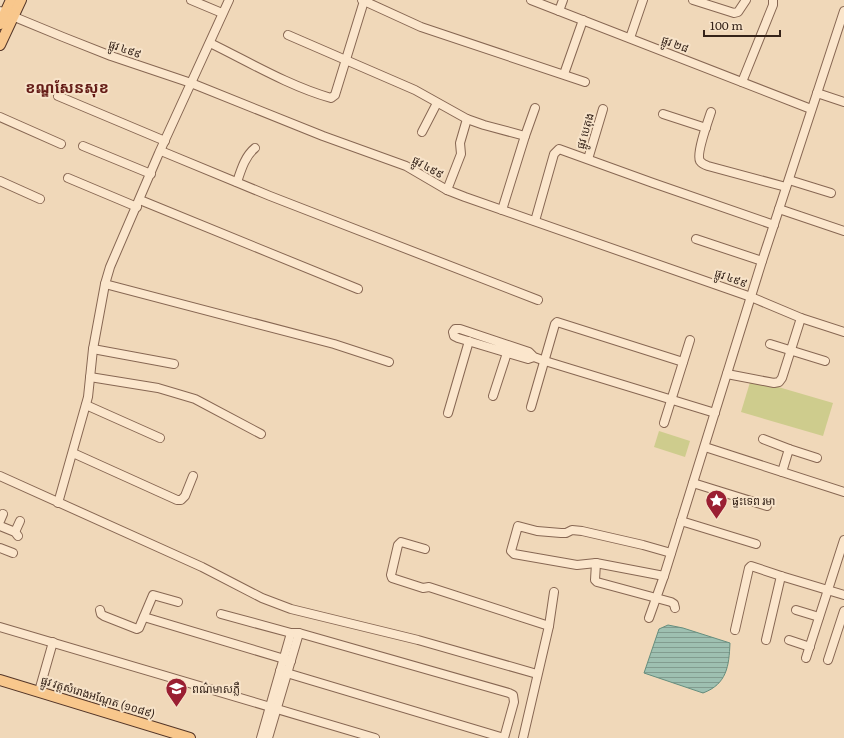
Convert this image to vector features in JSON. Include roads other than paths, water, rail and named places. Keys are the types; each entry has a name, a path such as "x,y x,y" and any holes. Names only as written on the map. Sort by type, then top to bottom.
{"main road":[{"path":"0,45 6,14 11,0"},
{"path":"0,24 6,14 21,0"},
{"name":"ផ្លូវ វត្តសំរោងអណ្ដែត (១០៨៩)","path":"0,680 190,738"}],"street":[{"path":"191,0 222,13"},
{"path":"58,503 88,397 93,349 105,284 110,267 229,0"},
{"path":"210,43 273,74 320,95 331,98 335,94 363,0 421,27 585,82"},
{"name":"ផ្លូវ ២៨","path":"531,0 811,110"},
{"path":"559,11 563,0"},
{"path":"630,38 643,0"},
{"path":"693,0 734,13 738,12 746,0"},
{"path":"742,82 773,6 772,0"},
{"path":"649,618 705,447 787,183 844,11"},
{"name":"ផ្លូវ ៤៩៩","path":"6,14 111,56 191,83 323,136 406,166 447,190 751,297 801,318 844,332"},
{"path":"564,74 583,20"},
{"path":"288,35 415,90 467,119 525,136"},
{"path":"817,93 844,102"},
{"path":"58,96 166,140"},
{"path":"422,132 437,103"},
{"path":"502,210 535,108"},
{"name":"ផ្លូវ បេតុង","path":"588,159 603,109"},
{"path":"711,112 699,156 701,163 708,166 831,193"},
{"path":"663,114 706,128"},
{"path":"0,117 61,144"},
{"path":"447,190 461,154 460,143 467,119"},
{"path":"83,146 151,174"},
{"path":"237,182 248,156 255,148"},
{"path":"535,221 554,154 559,149 774,224"},
{"path":"161,151 538,300"},
{"path":"68,178 138,203 358,289"},
{"path":"0,181 40,199"},
{"path":"779,209 844,231"},
{"path":"696,239 762,261"},
{"path":"105,284 320,340 389,362"},
{"path":"727,374 774,383 779,382 782,378 801,318"},
{"path":"531,407 555,324 557,322 683,362"},
{"path":"534,357 528,359 469,342 454,336 453,332 455,329 460,329 529,352 534,357 545,361 715,413"},
{"path":"664,424 690,340"},
{"path":"448,413 469,342"},
{"path":"770,344 825,361"},
{"path":"93,349 174,364"},
{"path":"493,396 507,353"},
{"path":"90,378 158,388 195,399 261,434"},
{"path":"86,405 160,438"},
{"path":"763,439 817,458"},
{"path":"705,447 844,492"},
{"path":"782,472 790,449"},
{"path":"73,453 177,500 181,500 185,496 193,476"},
{"path":"0,476 202,567 262,598 291,609 418,640 537,674"},
{"path":"693,483 767,506"},
{"path":"0,526 16,534 20,521"},
{"path":"681,521 756,544"},
{"path":"664,576 596,564 577,565 514,554 511,552 518,526 537,531 561,533 566,533 572,530 643,545 671,553"},
{"path":"806,658 844,540"},
{"path":"425,549 401,542 398,545 391,575 392,578 423,588 429,587 444,591 549,626"},
{"path":"0,548 14,553"},
{"path":"596,564 595,580 597,582 671,602 674,604 675,608"},
{"path":"735,630 749,568 751,566 844,595"},
{"path":"766,640 781,576"},
{"path":"523,738 549,626 554,592"},
{"path":"100,610 101,614 104,616 136,629 139,628 153,594 178,602"},
{"path":"796,610 820,616"},
{"path":"828,660 844,611"},
{"path":"221,614 291,633 299,633 509,693 513,695 514,702 504,738 284,672"},
{"path":"144,617 287,660"},
{"path":"0,627 375,738"},
{"path":"268,738 274,708 287,660 291,633"},
{"path":"287,660 299,633"},
{"path":"789,640 810,647"},
{"path":"39,691 53,642"},
{"path":"261,738 274,708"}],"place":[{"name":"ផ្ទះទេព រមា","path":"717,520"},
{"name":"ពណ៌មាសភ្លឺ","path":"177,708"}],"district":[{"name":"ខណ្ឌសែនសុខ","path":"67,88"}]}
